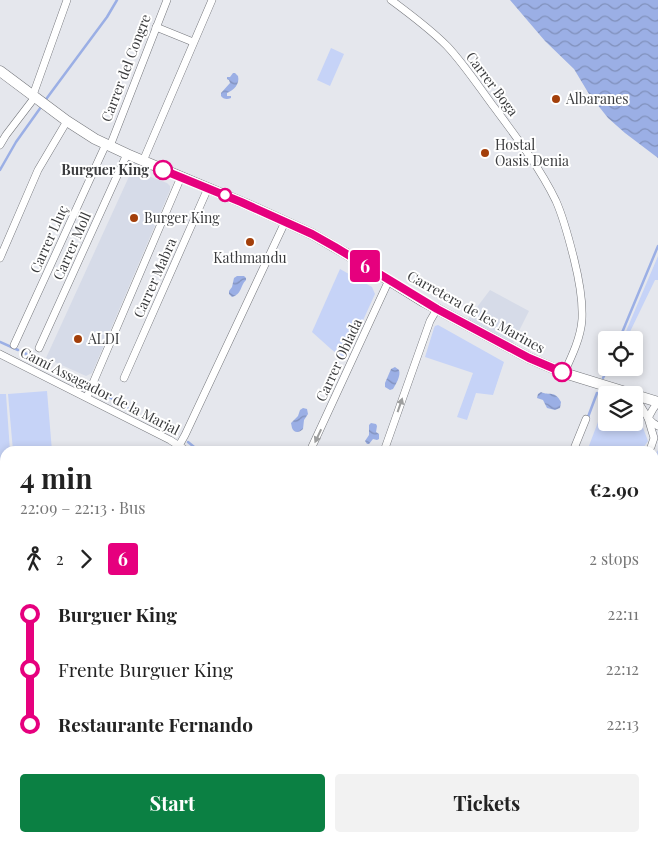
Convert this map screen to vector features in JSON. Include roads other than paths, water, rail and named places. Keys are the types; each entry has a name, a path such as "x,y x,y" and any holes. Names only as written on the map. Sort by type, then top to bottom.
{"main road":[{"name":"Carretera de les Marines","path":"0,71 48,107 86,133 108,145 285,222 335,247 437,309 529,358 564,373 605,386"},
{"name":"Carretera de les Marines","path":"643,398 658,402"}],"street":[{"path":"0,145 35,98 67,0"},
{"name":"Carrer del Congre","path":"108,145 167,0"},
{"path":"143,161 212,0"},
{"name":"Carrer Boga","path":"391,0 431,31 454,55 528,154 556,202 566,229 576,268 581,291 582,312 582,326 564,373"},
{"path":"156,27 193,42"},
{"path":"0,258 38,170 67,120"},
{"name":"Carrer Lluç","path":"14,345 108,145"},
{"name":"Carrer Moll","path":"39,348 127,154"},
{"path":"86,397 181,177"},
{"name":"Carrer Mabra","path":"124,378 208,188"},
{"path":"180,446 285,222"},
{"name":"Carrer Oblada","path":"312,446 389,280"},
{"path":"386,446 430,321 437,309"},
{"name":"Camí Assagador de la Marjal","path":"0,354 170,440 175,446"},
{"path":"651,446 654,438 648,418 658,402"},
{"path":"643,410 648,418 658,426"},
{"path":"575,446 586,419"}],"water":[{"path":"510,0 658,0 658,158 608,118 589,94 574,69 545,41"},
{"path":"233,73 238,76 237,84 227,93 227,96 231,96 231,98 224,98 221,96 221,93 230,83 227,77 230,77"},
{"path":"244,276 246,280 239,292 232,297 229,291 234,278"},
{"path":"395,367 399,370 398,380 393,389 390,390 385,387 385,383 391,369"},
{"path":"541,392 552,394 559,398 561,402 560,408 555,410 547,408 543,400 537,398"},
{"path":"303,408 307,409 308,414 304,420 303,429 295,432 291,423"},
{"path":"371,423 377,426 376,432 379,434 379,439 373,439 367,444 365,441 369,435 369,425"}],"waterway":[{"path":"44,102 107,17 117,0"},
{"path":"0,170 16,142 41,107"},
{"path":"623,331 658,246"},
{"path":"0,342 18,350"},
{"path":"22,352 33,357"},
{"path":"97,386 111,398 132,411"},
{"path":"588,417 597,393"},
{"path":"188,442 193,446"}],"place":[{"name":"Albaranes","path":"556,99"},
{"name":"Hostal Oasis Denia","path":"485,153"},
{"name":"Burguer King","path":"163,170"},
{"name":"Burger King","path":"134,218"},
{"name":"Kathmandu","path":"250,242"},
{"name":"ALDI","path":"78,339"}]}
